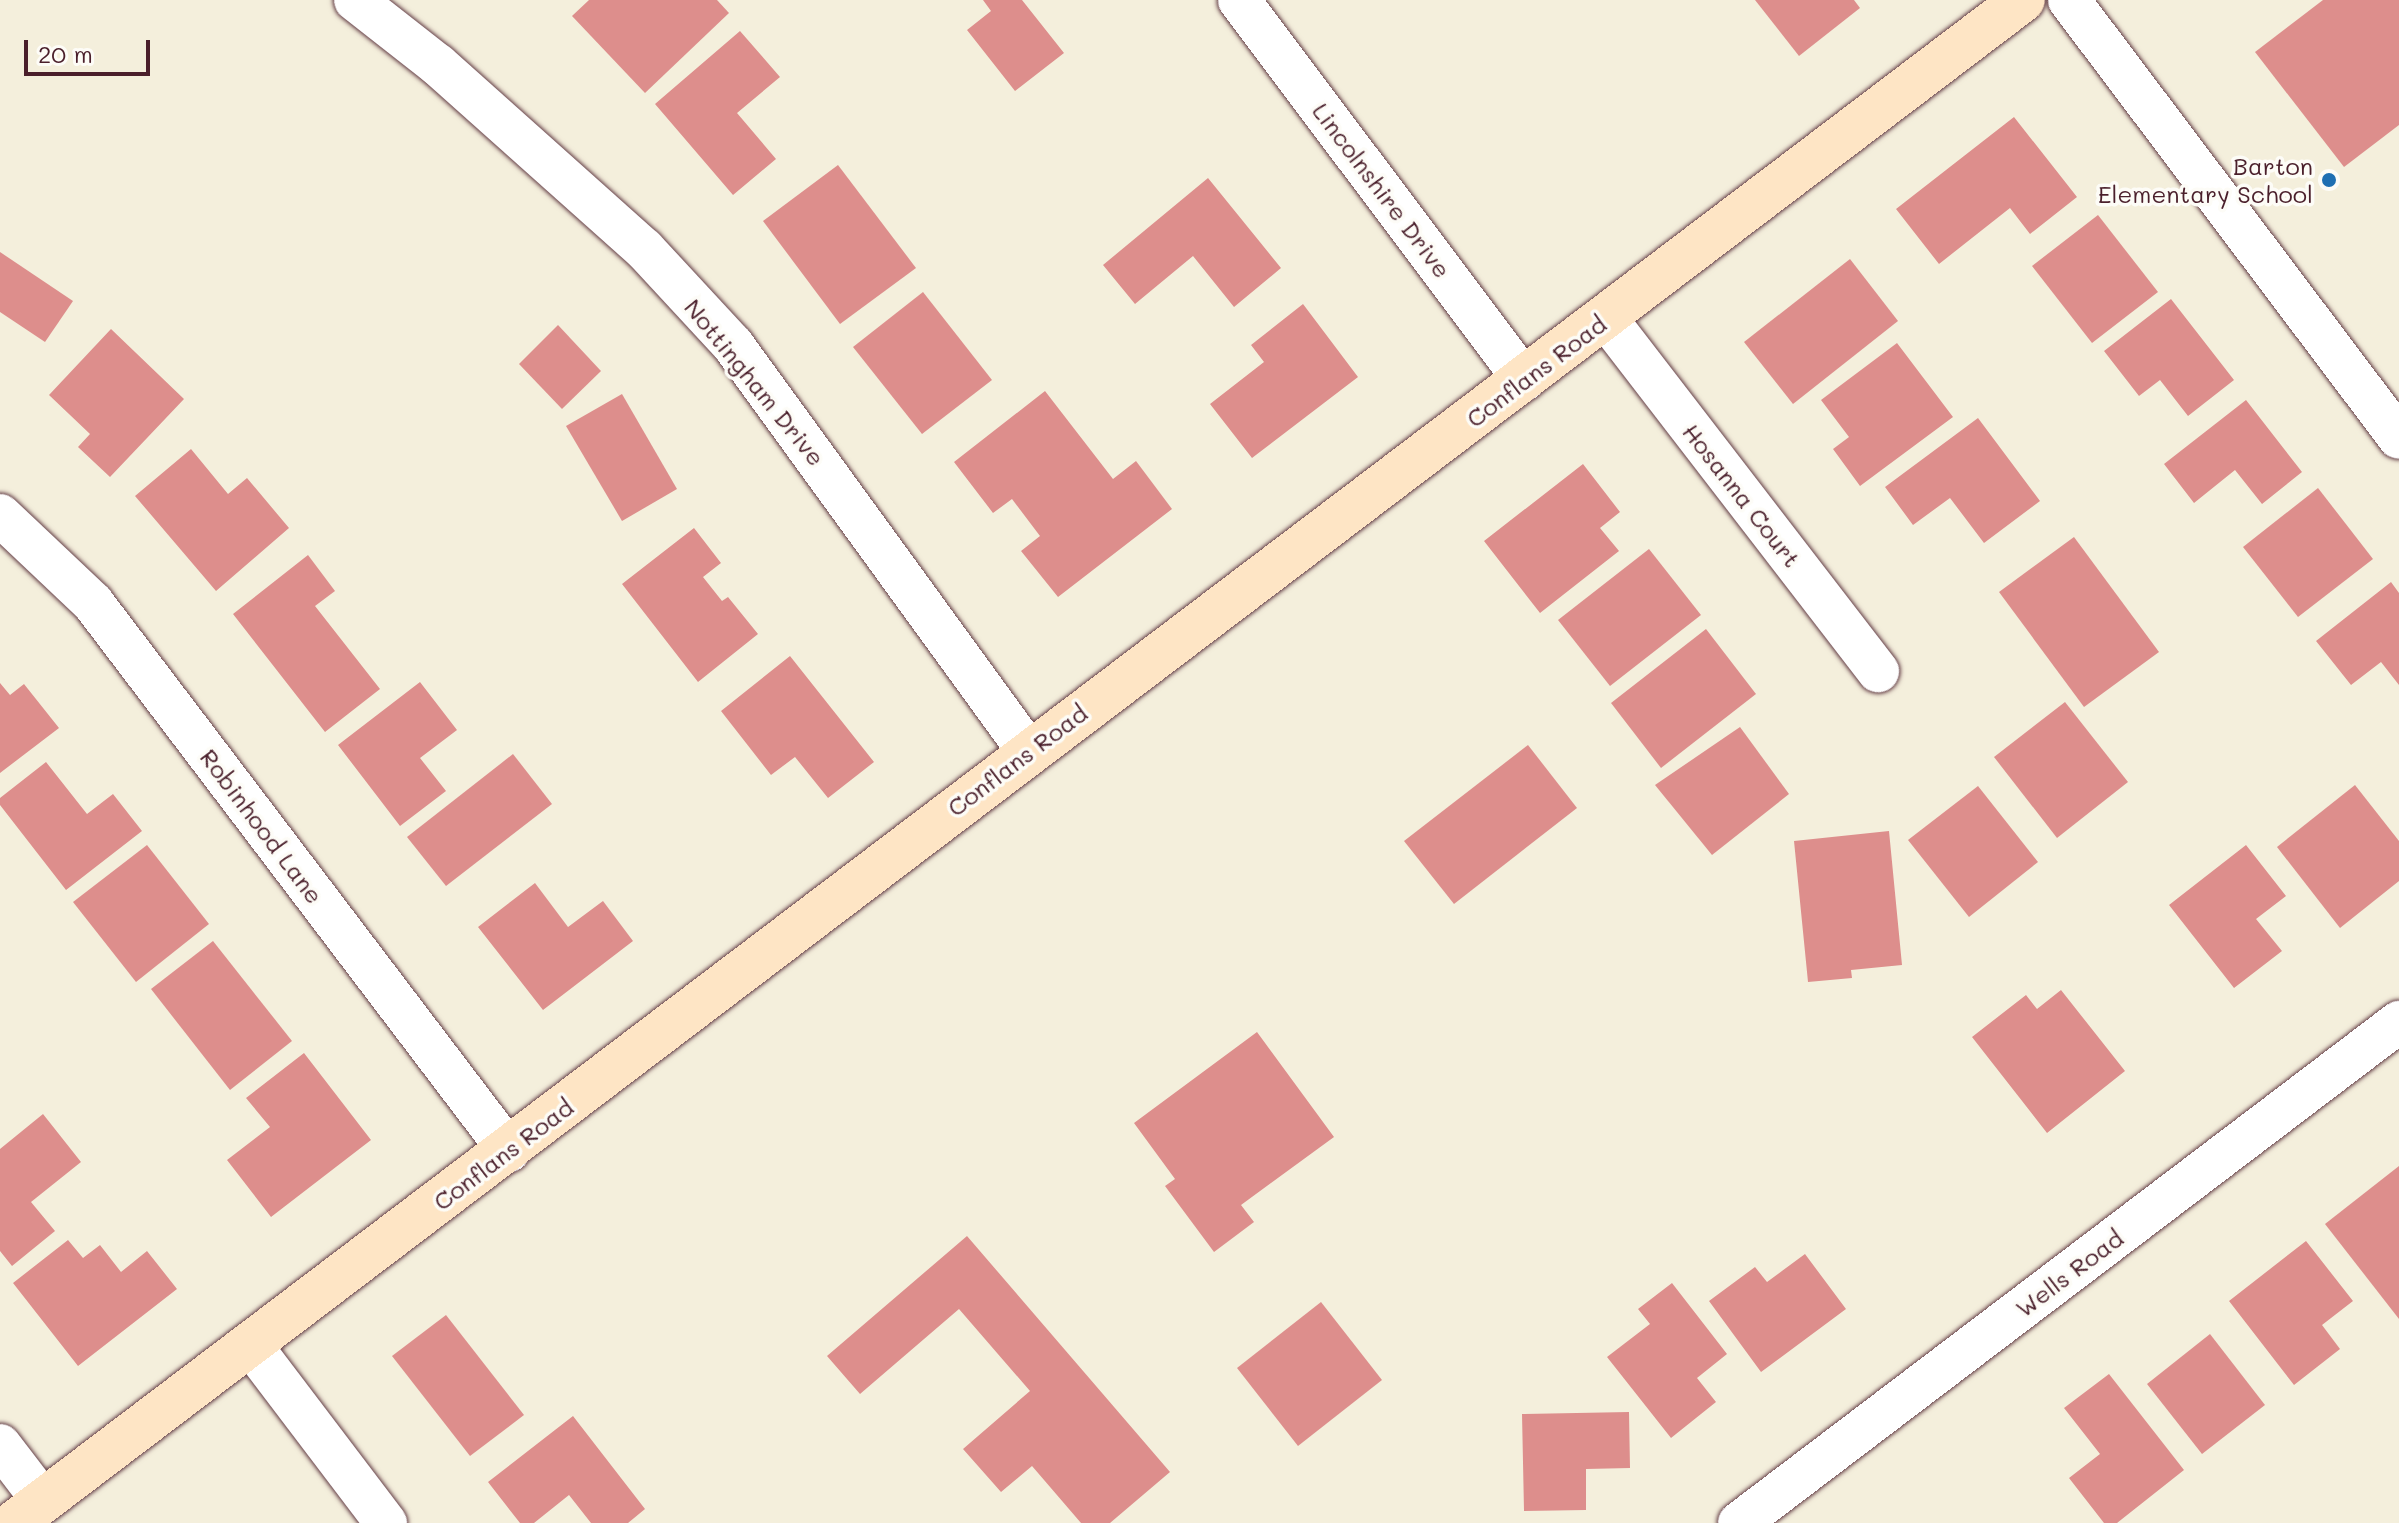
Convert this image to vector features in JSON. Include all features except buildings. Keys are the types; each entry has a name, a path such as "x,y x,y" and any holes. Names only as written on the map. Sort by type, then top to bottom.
{"main road":[{"name":"Conflans Road","path":"28,1512 509,1151 1028,751 1606,318 2011,4"}],"street":[{"name":"Nottingham Drive","path":"355,0 438,65 644,249 733,345 1028,751"},
{"name":"Lincolnshire Drive","path":"1239,0 1524,380"},
{"path":"2069,0 2399,438"},
{"name":"Hosanna Court","path":"1606,318 1878,671"},
{"name":"Robinhood Lane","path":"0,515 93,603 509,1151"},
{"name":"Wells Road","path":"1739,1523 2399,1022"},
{"path":"250,1344 386,1523"},
{"path":"0,1445 28,1512"}],"place":[{"name":"Barton Elementary School","path":"2329,180"}]}
